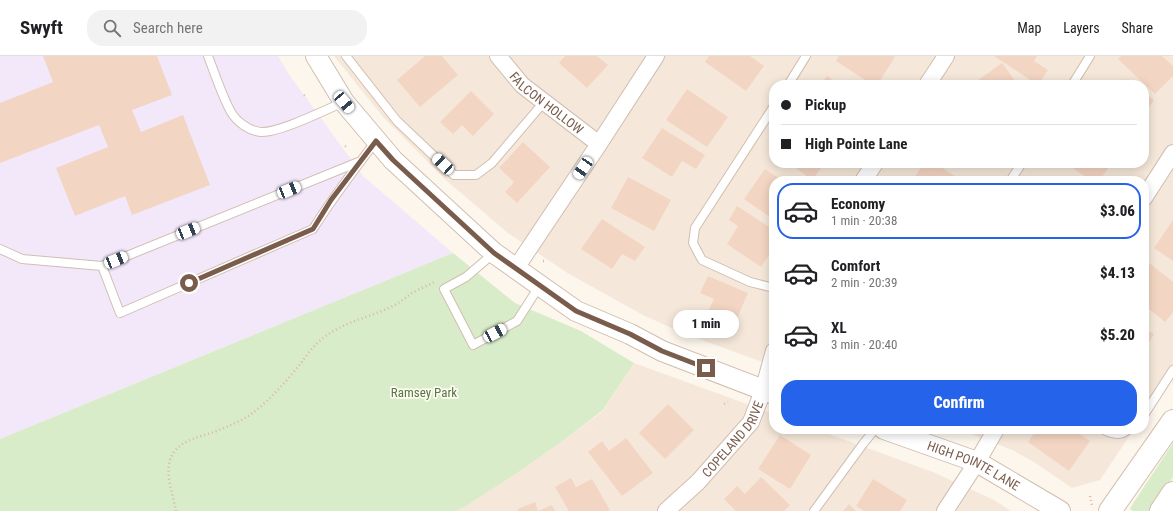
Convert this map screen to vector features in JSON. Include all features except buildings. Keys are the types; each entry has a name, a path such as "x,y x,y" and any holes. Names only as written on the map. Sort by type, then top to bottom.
{"main road":[{"path":"1101,508 1173,421"},
{"path":"1161,511 1173,493"}],"street":[{"path":"316,56 344,102 393,160 494,253 576,311 630,334 662,351 768,392"},
{"name":"FALCON HOLLOW","path":"498,56 522,86 599,144"},
{"path":"516,268 656,56"},
{"path":"930,80 946,56"},
{"path":"1149,190 1173,153"},
{"name":"COPELAND DRIVE","path":"666,511 698,482 751,422 768,392"},
{"name":"HIGH POINTE LANE","path":"898,434 977,462 1060,511"},
{"path":"944,511 977,462 993,434"}],"lane":[{"path":"208,56 231,112 238,122 251,129 261,132 276,130 344,102"},
{"path":"346,56 397,121 454,175 476,175 492,164 544,102"},
{"path":"791,80 806,56"},
{"path":"1075,80 1090,56"},
{"path":"769,114 695,228 693,243 702,260 750,282 769,287"},
{"path":"102,266 120,313 313,229 331,200 376,141"},
{"path":"0,248 22,259 102,266 361,161"},
{"path":"494,253 466,277 444,289 473,345 517,321 540,285"},
{"path":"1149,407 1173,370"},
{"path":"814,511 871,434"}],"path":[{"path":"304,95 307,98"},
{"path":"176,511 169,474 173,453 180,446 198,436 234,424 250,414 280,387 308,353 330,332 343,325 364,319 391,307 413,293"},
{"path":"724,404 728,402"},
{"path":"1090,496 1101,508"}],"shaded area":[{"path":"0,56 278,56 288,73 363,176 453,253 0,439"},
{"path":"334,56 1173,56 1173,371 1149,407 1149,176 769,176 769,364 685,334 643,315 569,274 508,233 448,182 383,117"},
{"path":"634,363 769,412 769,434 829,434 933,472 994,500 1011,511 455,511 517,473 603,411"},
{"path":"972,434 1131,434 1100,480 1072,488 1034,462 1012,450"}],"green space":[{"name":"Ramsey Park","path":"453,253 515,303 581,331 634,363 603,410 517,473 464,507 455,511 0,511 0,439"},
{"path":"1173,443 1173,477 1151,511 1133,511 1130,509 1134,502"}],"route":[{"path":"189,283 313,229 331,200 376,141 393,160 494,253 576,311 630,334 662,351 706,368"}]}
